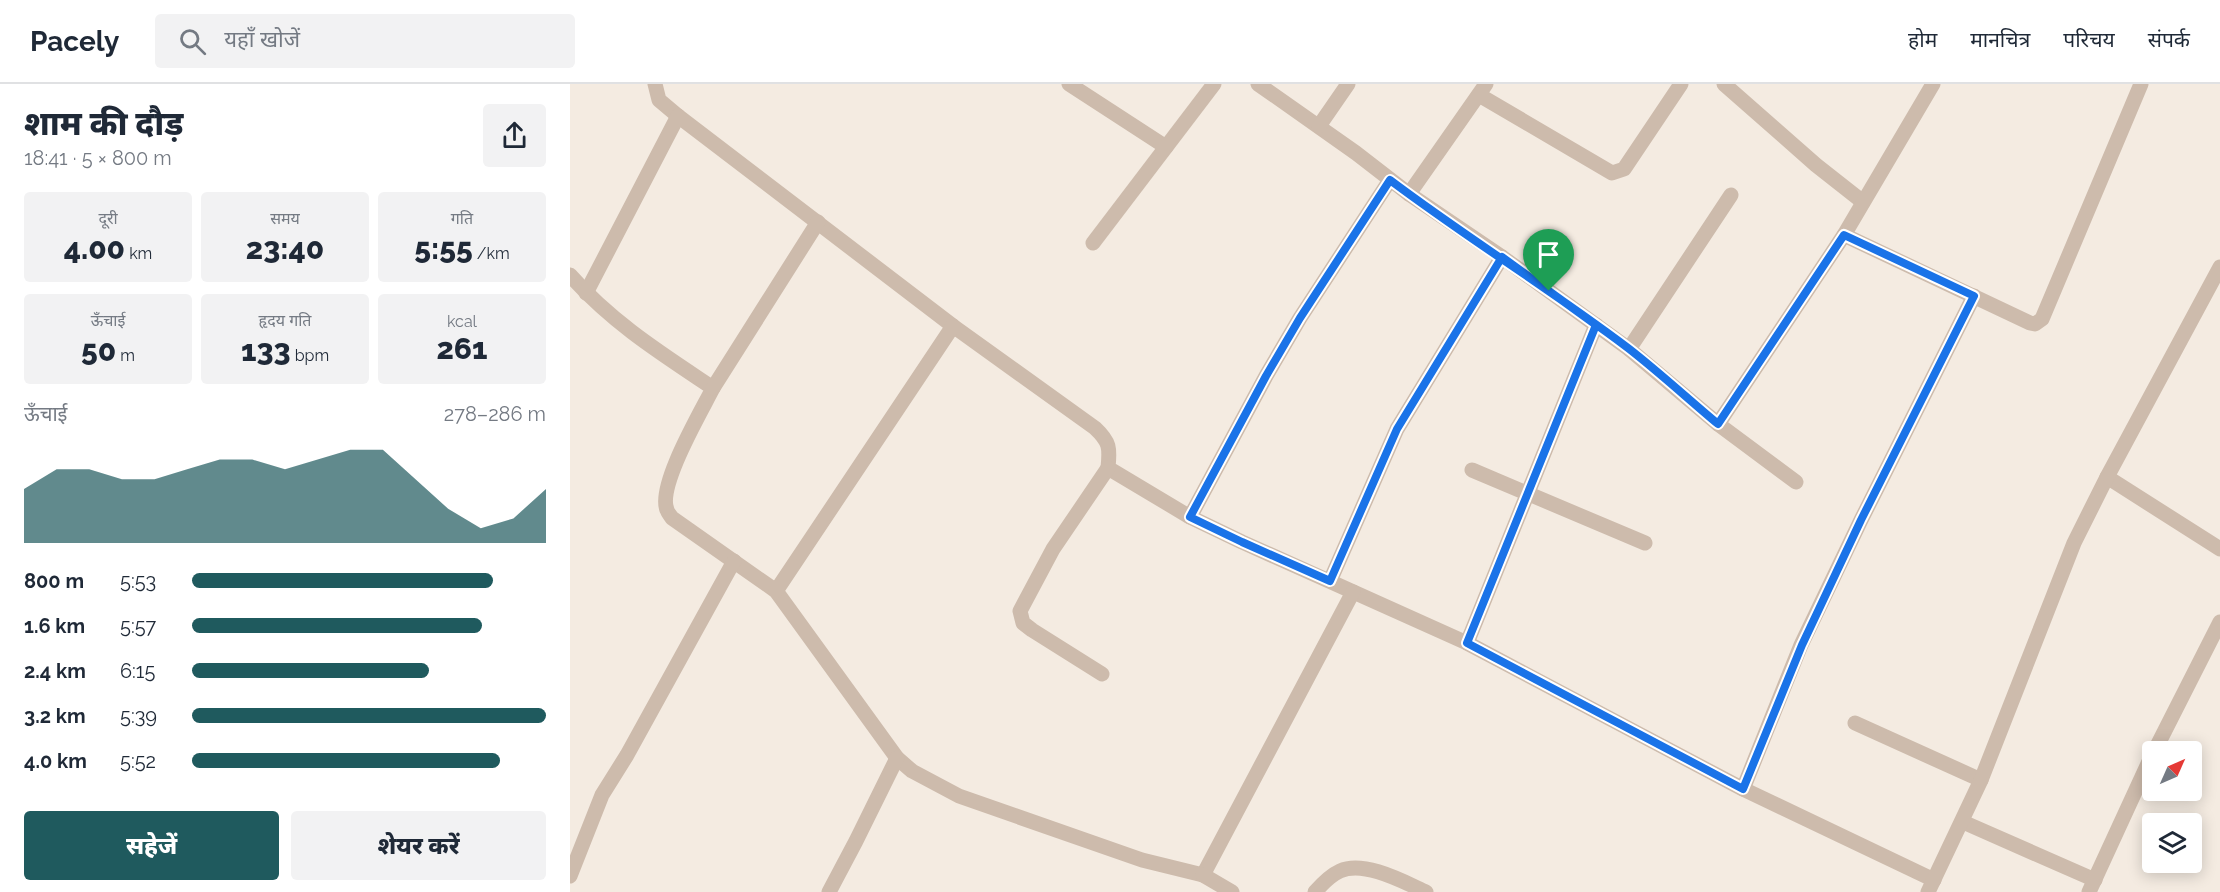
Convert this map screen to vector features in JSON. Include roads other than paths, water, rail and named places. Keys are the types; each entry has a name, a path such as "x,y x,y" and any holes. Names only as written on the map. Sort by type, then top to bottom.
{"street":[{"path":"655,84 659,100 678,116 952,326 1095,428 1108,442 1110,452 1108,468 1053,549 1020,611 1023,623 1032,630 1102,674"},
{"path":"1069,84 1166,147"},
{"path":"1093,243 1214,84"},
{"path":"1258,84 1629,349 1718,424 1796,482"},
{"path":"1319,126 1348,84"},
{"path":"1409,194 1482,89 1612,173 1624,169 1681,84"},
{"path":"1718,424 1844,235 1933,84"},
{"path":"1844,235 2035,324 2043,319 2141,84"},
{"path":"1731,86 1816,165 1863,202"},
{"path":"586,293 678,116"},
{"path":"1190,517 1300,318 1390,180"},
{"path":"1629,349 1731,195"},
{"path":"818,222 713,388 673,467 666,490 666,509 672,518 776,591 897,758 912,771 959,796 1142,860 1203,875 1232,892"},
{"path":"1330,581 1397,429 1502,257"},
{"path":"1108,468 1190,517 1467,643 1931,886 1981,780 2074,543 2220,267"},
{"path":"570,275 611,317 648,345 713,388"},
{"path":"1743,789 1802,645 1866,510 1974,296"},
{"path":"1467,643 1596,325"},
{"path":"776,591 952,326"},
{"path":"1472,470 1645,543"},
{"path":"2107,477 2220,549"},
{"path":"570,876 602,795 627,755 734,561"},
{"path":"1203,875 1353,592"},
{"path":"2159,741 2220,622"},
{"path":"1855,723 1981,780"},
{"path":"829,892 897,758"},
{"path":"1963,822 2092,886 2142,777"},
{"path":"1315,892 1341,870 1361,868 1384,874 1426,892"}]}
